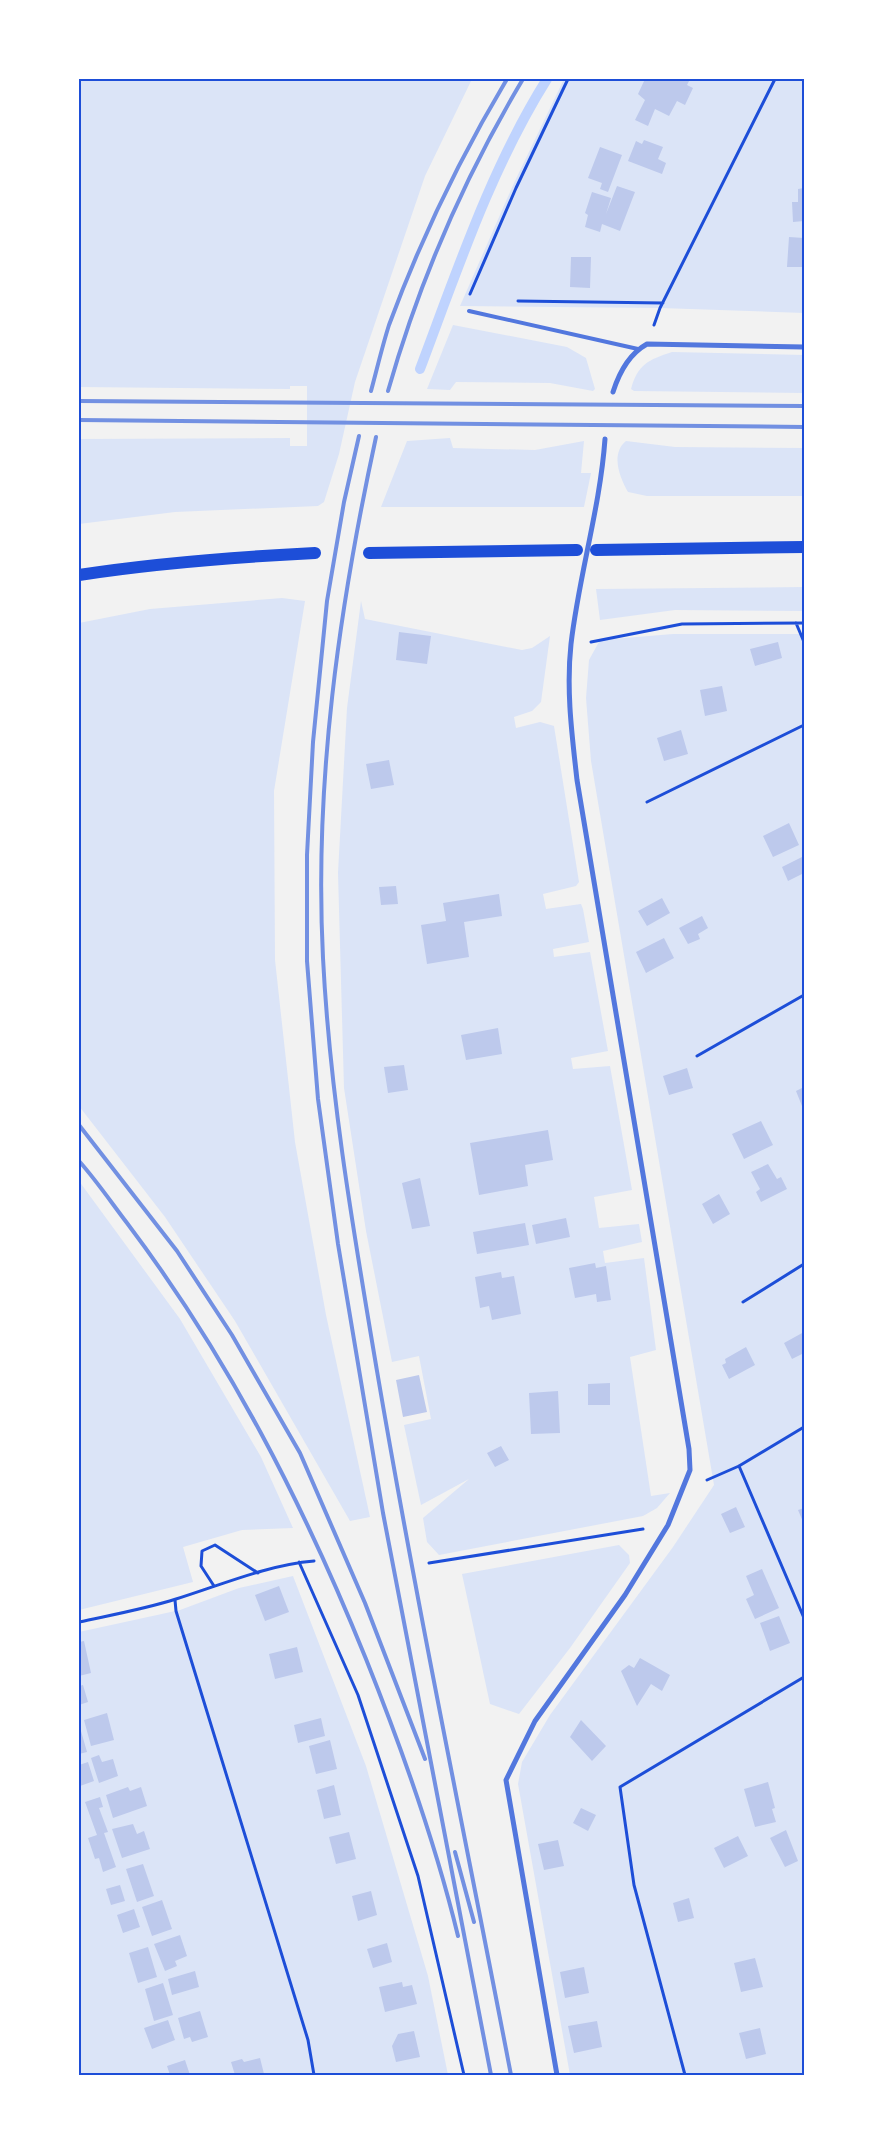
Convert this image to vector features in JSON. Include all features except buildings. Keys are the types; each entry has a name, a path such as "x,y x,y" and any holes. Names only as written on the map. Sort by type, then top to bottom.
{"main road":[{"path":"596,550 804,547"},
{"path":"369,553 577,550"},
{"path":"79,575 133,566 213,558 315,554"}],"street":[{"path":"613,392 618,375 638,349 648,344 804,347"},
{"path":"557,2075 506,1780 536,1721 625,1595 668,1525 690,1470 689,1449 577,780 569,706 571,646 578,592 603,464 605,438"}],"lane":[{"path":"469,311 638,349"}],"path":[{"path":"467,301 528,162 568,79"},
{"path":"648,344 663,303 775,79"},
{"path":"516,301 663,303"},
{"path":"796,623 804,642"},
{"path":"571,646 682,624 804,623"},
{"path":"647,802 804,724"},
{"path":"697,1056 804,994"},
{"path":"744,1302 804,1264"},
{"path":"681,1489 739,1466 804,1427"},
{"path":"739,1466 804,1618"},
{"path":"429,1563 668,1525"},
{"path":"214,1586 201,1566 202,1551 215,1545 258,1573"},
{"path":"79,1622 175,1600 258,1573 299,1562 314,1561"},
{"path":"299,1562 358,1695 418,1876 464,2075"},
{"path":"175,1600 176,1611 308,2040 314,2075"},
{"path":"685,2075 634,1885 620,1787 804,1677"}],"shaded area":[{"path":"82,79 472,79 425,176 355,382 339,454 324,502 318,506 175,512 79,524 79,439 290,438 290,446 307,446 307,386 290,386 290,389 79,387 79,81"},
{"path":"564,79 804,79 804,313 660,308 460,306 514,183"},
{"path":"453,325 567,347 586,358 595,389 593,391 550,383 456,382 450,390 427,389"},
{"path":"672,352 804,355 804,393 634,391 631,389 637,374 645,364"},
{"path":"450,438 453,448 535,450 584,441 581,473 591,473 584,507 381,507 407,441"},
{"path":"626,441 675,447 804,448 804,496 647,496 628,492 622,480 617,459 621,446"},
{"path":"804,587 804,611 675,610 600,620 596,589"},
{"path":"282,598 305,601 274,791 275,960 295,1142 326,1315 370,1517 350,1521 235,1321 165,1217 79,1106 79,623 150,609"},
{"path":"361,601 365,619 522,650 532,648 550,636 541,702 532,711 514,717 516,728 540,722 554,726 579,882 576,886 543,894 546,909 581,904 583,909 589,942 553,949 554,957 590,952 608,1051 571,1058 573,1069 610,1066 632,1190 594,1197 599,1228 639,1224 642,1242 603,1251 605,1263 644,1258 656,1350 630,1357 651,1496 670,1493 657,1508 643,1516 439,1555 427,1542 423,1518 469,1479 421,1505 404,1425 431,1419 419,1356 392,1362 366,1231 344,1088 338,873 347,708"},
{"path":"673,634 804,634 804,2075 570,2075 518,1784 522,1762 550,1715 673,1547 714,1485 591,761 586,698 589,660 600,640"},
{"path":"79,1181 180,1319 261,1457 293,1528 242,1530 183,1547 193,1582 79,1610"},
{"path":"619,1545 629,1555 630,1563 570,1648 519,1714 490,1704 462,1574"},
{"path":"293,1576 366,1766 428,1976 448,2075 79,2075 79,1632 180,1610 239,1588"}],"waterway":[{"path":"420,369 492,184 527,113 547,79"}],"railway":[{"path":"371,391 389,325 414,262 442,199 507,79"},
{"path":"388,391 414,310 445,230 482,153 523,79"},
{"path":"79,401 804,406"},
{"path":"79,420 804,427"},
{"path":"359,436 344,502 327,601 313,742 307,855 307,961 318,1099 338,1244 383,1513 491,2075"},
{"path":"376,437 351,566 332,696 326,761 322,826 321,892 326,1010 344,1165 392,1459 511,2075"},
{"path":"79,1125 177,1251 232,1335 300,1453 365,1603 425,1759"},
{"path":"79,1161 164,1274 198,1326 261,1433 289,1488 342,1601 392,1727 428,1830 458,1936"},
{"path":"455,1852 474,1922"}]}
